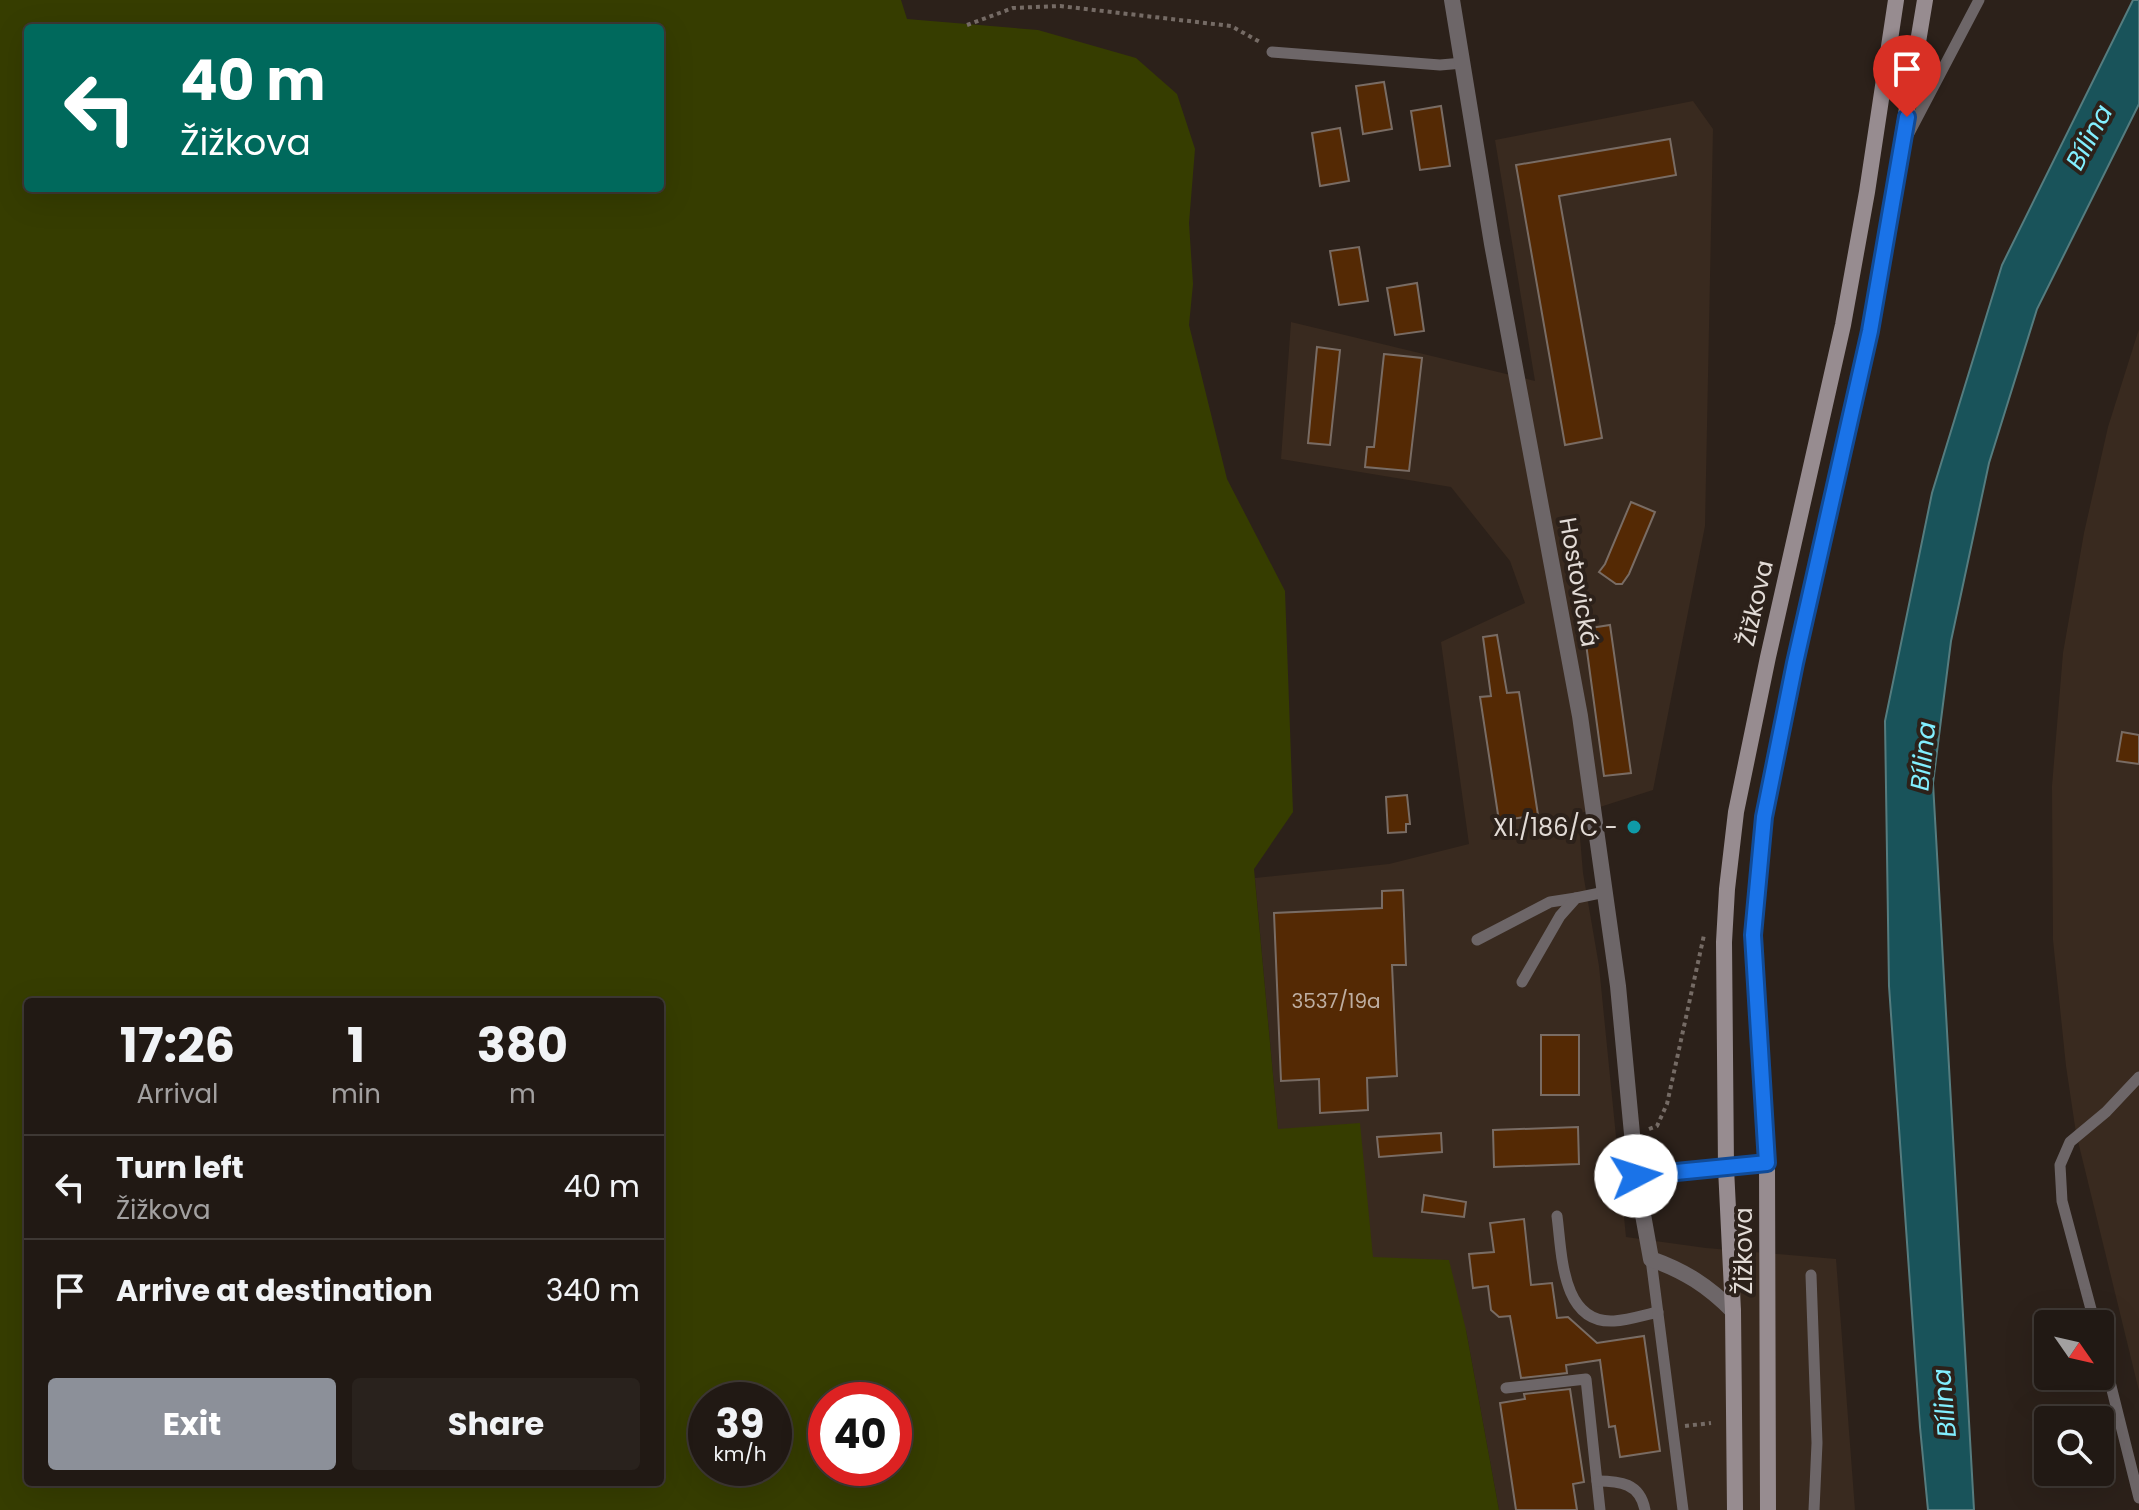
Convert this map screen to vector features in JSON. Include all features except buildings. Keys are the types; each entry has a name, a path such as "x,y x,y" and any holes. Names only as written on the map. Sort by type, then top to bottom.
{"main road":[{"name":"Žižkova","path":"1735,1510 1733,1311 1726,1168 1724,942 1727,889 1736,812 1771,641 1843,325 1896,0"},
{"name":"Žižkova","path":"1768,1510 1767,1163 1753,935 1764,817 1795,663 1870,331 1925,0"}],"street":[{"name":"Hostovická","path":"1452,0 1492,244 1580,716 1618,986 1636,1176 1651,1259"},
{"path":"1636,1176 1767,1163"},
{"path":"1651,1259 1690,1274 1733,1311"}],"lane":[{"path":"1902,146 1979,0"},
{"path":"1272,52 1440,65 1463,63"},
{"path":"1477,940 1550,902 1605,892"},
{"path":"1522,982 1560,916 1576,898"},
{"path":"2091,1310 2062,1201 2060,1165 2070,1142 2106,1112 2139,1077"},
{"path":"1557,1216 1565,1279 1583,1311 1594,1319 1613,1321 1658,1312"},
{"path":"1651,1259 1683,1510"},
{"path":"1811,1275 1817,1443 1814,1510"},
{"path":"1506,1388 1586,1379 1600,1510"},
{"path":"2112,1390 2139,1498"},
{"path":"1597,1481 1623,1481 1636,1490 1645,1510"}],"path":[{"path":"967,25 1013,8 1060,6 1231,26 1254,37 1272,52"},
{"path":"1644,1131 1657,1126 1667,1104 1704,935"},
{"path":"1684,1426 1711,1423"}],"shaded area":[{"path":"1693,101 1713,129 1705,526 1653,790 1578,814 1583,873 1599,966 1626,1237 1706,1248 1836,1259 1855,1510 1499,1510 1466,1330 1373,1257 1278,1130 1255,878 1389,864 1469,844 1441,642 1525,603 1510,561 1451,487 1281,459 1291,322 1535,381 1495,140"},
{"path":"2139,329 2139,1391 2076,1133 2066,1066 2053,940 2052,786 2063,653 2084,533 2108,427"}],"green space":[{"path":"0,0 901,0 907,19 1038,30 1136,58 1177,94 1195,149 1189,223 1193,284 1189,325 1227,479 1285,591 1293,812 1254,869 1278,1129 1360,1123 1373,1257 1449,1260 1466,1330 1499,1510 0,1510"}],"water":[{"name":"Bílina","path":"2133,0 2139,0 2139,104 2037,309 1989,463 1951,641 1933,783 1974,1510 1928,1510 1889,986 1885,721 1932,493 2002,265"}],"place":[{"name":"XI./186/C -","path":"1634,827"}],"route":[{"path":"1636,1176 1767,1163 1753,935 1764,817 1795,663 1870,331 1907,117"}]}
